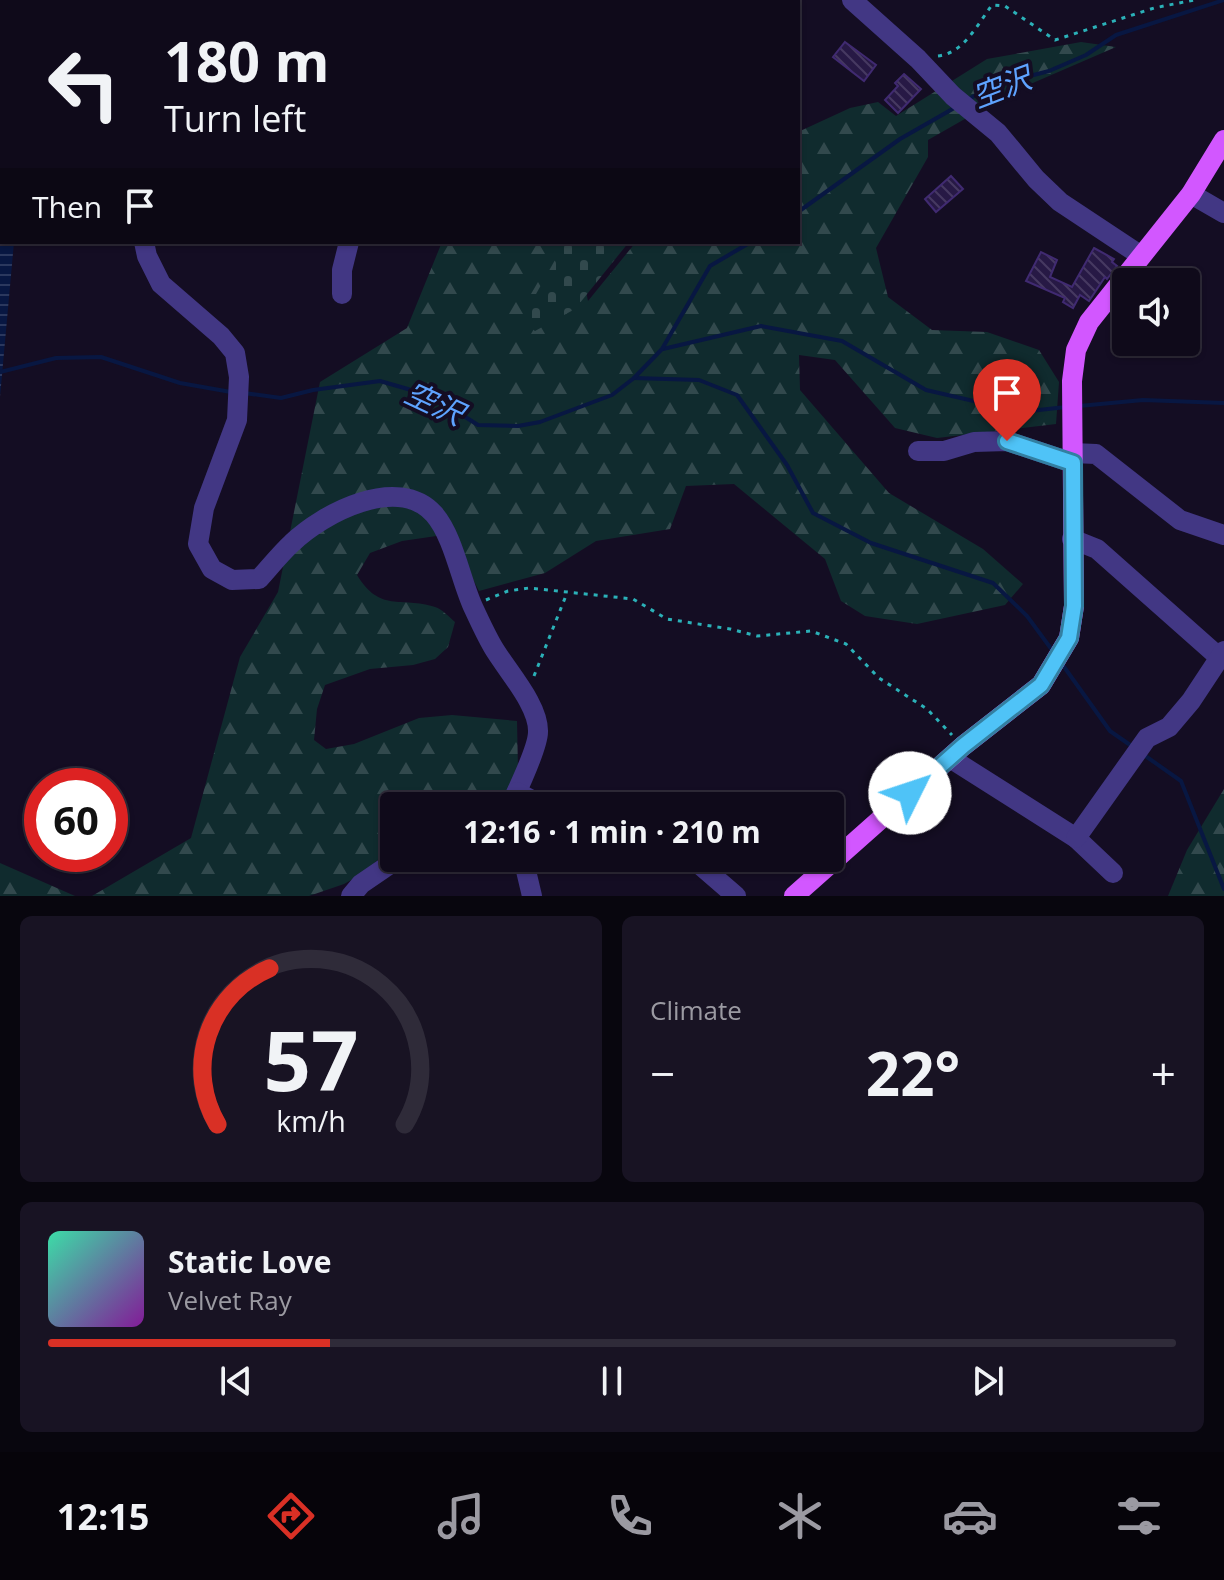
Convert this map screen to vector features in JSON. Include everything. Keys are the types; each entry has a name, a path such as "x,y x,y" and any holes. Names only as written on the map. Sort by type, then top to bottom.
{"main road":[{"path":"794,896 957,752 1041,685 1069,638 1074,606 1072,381 1076,350 1089,322 1191,194 1224,140"}],"street":[{"path":"852,0 918,59 953,96 998,133 1036,179 1060,202 1140,255"},
{"path":"1191,194 1224,213"},
{"path":"144,244 161,284 221,336 235,353 239,377 237,420 204,508 198,544 212,569 232,580 259,579 293,541 331,516 373,498 408,498 424,505 435,516 461,570 472,606 493,647 535,711 539,734 516,792"},
{"path":"342,294 342,270 348,244"},
{"path":"918,451 944,451 974,442 1007,441 1073,458 1096,454 1180,520 1224,535"},
{"path":"1072,539 1097,549 1222,654 1191,701 1169,727 1147,738 1076,838"},
{"path":"957,752 1076,838 1113,873"},
{"path":"351,896 361,884 380,871"},
{"path":"526,872 532,896"},
{"path":"708,872 736,896"}],"path":[{"path":"918,59 947,55 962,46 992,5 1005,6 1055,40 1154,8 1194,0"},
{"path":"472,606 508,591 529,588 633,599 667,619 757,636 811,631 846,644 879,678 927,709 957,752"},
{"path":"526,698 567,593"}],"green space":[{"path":"1081,42 1116,47 1012,92 928,140 928,157 876,248 888,297 932,330 987,332 1039,350 1059,382 1056,424 937,438 895,428 835,360 799,355 800,390 889,493 983,549 1023,584 1005,605 917,624 865,616 841,601 825,559 734,484 686,486 670,529 596,541 545,573 479,591 450,534 402,541 370,553 357,575 366,587 383,599 423,604 443,611 455,622 448,647 435,659 413,665 370,669 325,685 317,709 314,740 326,749 354,744 419,718 452,715 517,721 518,770 507,792 380,792 380,858 344,884 309,896 92,896 191,838 240,657 278,592 320,382 407,328 441,244 578,244 588,301 634,244 800,244 800,131 850,108 878,102 896,116 987,59"},
{"path":"564,244 627,244 575,309 535,331 521,321"},
{"path":"1224,789 1224,896 1168,896 1187,850"},
{"path":"0,863 75,896 0,896"}],"water":[{"path":"0,244 14,244 0,397"}],"building":[{"path":"845,42 876,65 864,81 833,57"},
{"path":"904,74 921,89 898,113 885,100"},
{"path":"951,176 963,189 936,212 925,199"},
{"path":"1094,248 1114,259 1112,262 1117,266 1112,268 1112,272 1107,279 1105,277 1089,301 1080,295 1073,308 1063,302 1065,298 1026,281 1041,252 1057,260 1050,277 1072,287"}],"waterway":[{"name":"空沢","path":"967,100 992,86 1049,71 1086,55 1116,35 1224,0"},
{"name":"空沢","path":"800,211 900,139 956,107"},
{"name":"空沢","path":"244,393 281,398 313,390 380,381 432,396 478,425 518,426 540,422 612,395 634,378 662,349 710,266 748,244"},
{"path":"663,349 761,326 842,341 926,390 1021,412 1066,407"},
{"name":"空沢","path":"0,372 56,358 101,357 180,383 231,392"},
{"path":"634,378 699,380 737,395 787,465 813,513 871,543 993,583 1027,616 1052,650"},
{"path":"1079,406 1143,400 1224,403"},
{"path":"1062,664 1110,731 1133,747"},
{"path":"1144,755 1181,781 1224,889"}],"route":[{"path":"910,793 963,746 1041,685 1069,638 1074,606 1073,463 1007,441"}]}
